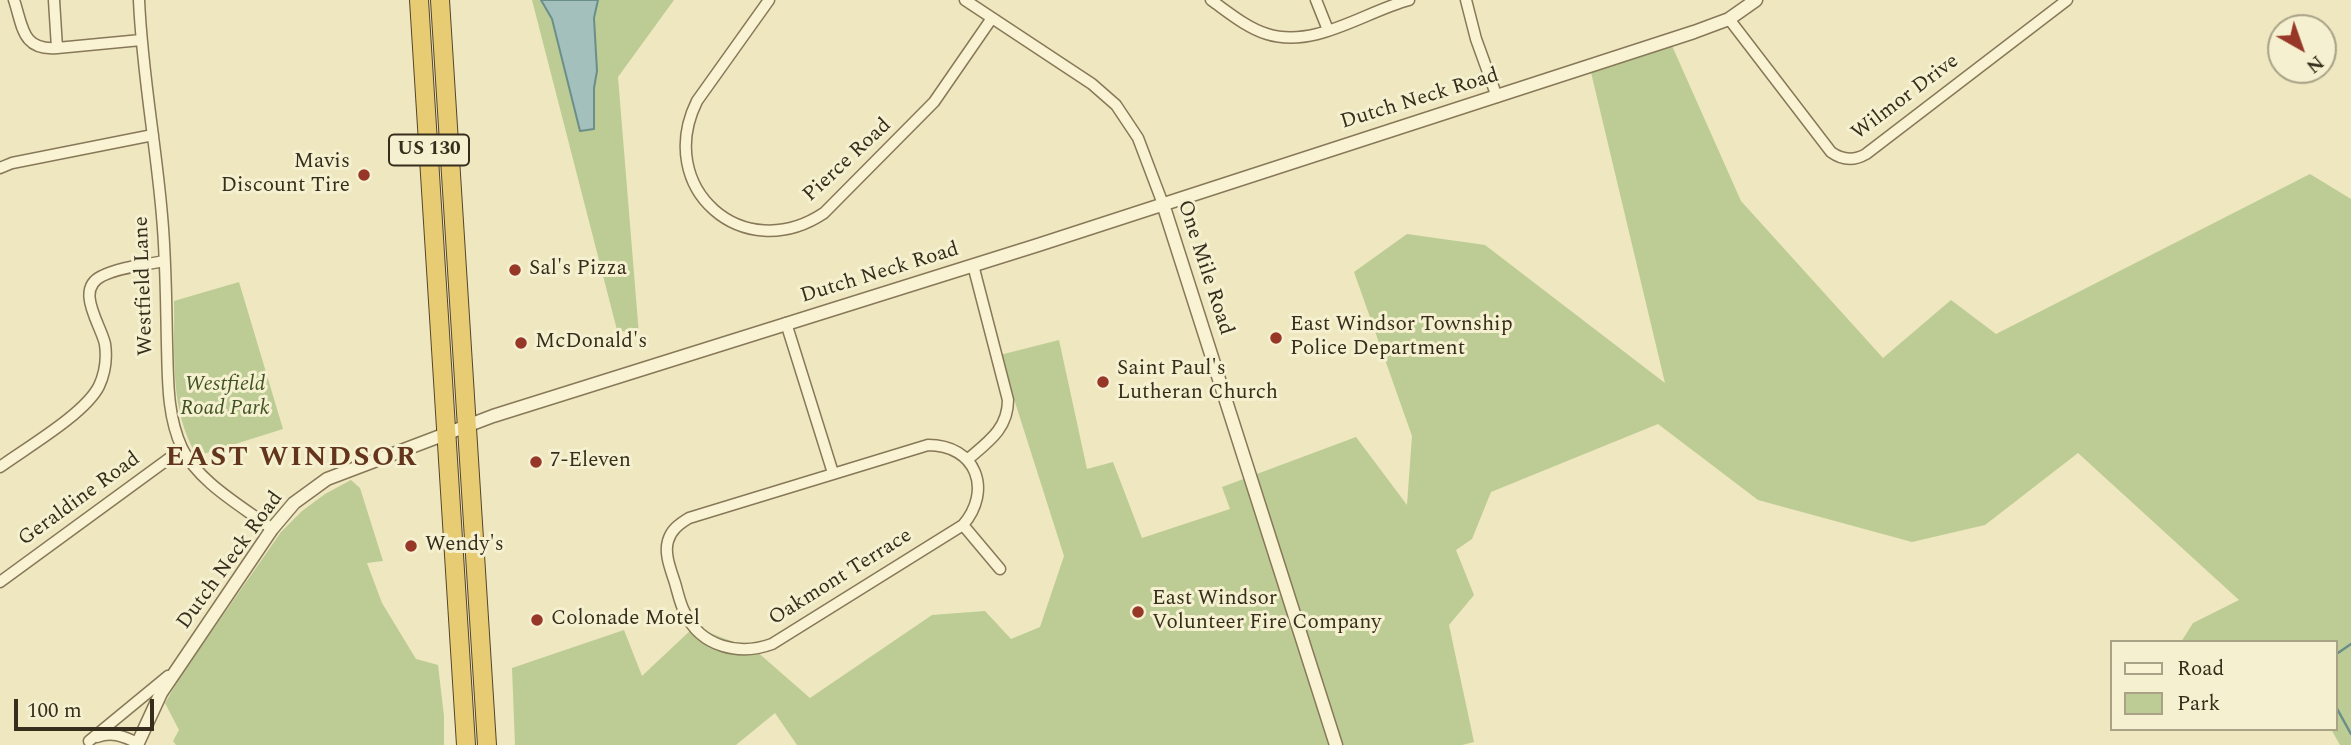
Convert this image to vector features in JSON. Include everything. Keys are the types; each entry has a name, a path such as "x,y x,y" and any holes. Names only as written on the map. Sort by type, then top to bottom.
{"highway":[{"name":"US 130","path":"419,0 466,745"},
{"name":"US 130","path":"440,0 487,745"}],"street":[{"path":"14,0 30,43 43,50 141,40"},
{"path":"54,0 57,48"},
{"name":"Westfield Lane","path":"139,0 141,40 162,218 171,410 176,434 183,449 205,478 272,529"},
{"name":"Pierce Road","path":"769,0 697,101 690,115 685,143 689,172 704,200 726,219 738,225 764,231 789,230 824,213 934,102 992,18"},
{"name":"One Mile Road","path":"965,0 1092,84 1116,105 1139,138 1163,204 1336,745"},
{"path":"1210,0 1255,29 1290,38 1328,30 1409,0"},
{"path":"1316,0 1328,30"},
{"path":"1466,0 1476,39 1497,96"},
{"name":"Dutch Neck Road","path":"137,744 161,693 272,529 293,503 327,479 466,426 1695,32 1729,19 1756,0"},
{"name":"Wilmor Drive","path":"1729,19 1831,152 1845,159 1853,159 1866,154 2067,0"},
{"path":"0,168 12,163 153,135"},
{"path":"0,162 12,163"},
{"path":"0,467 83,407 99,386 106,362 106,351 89,298 97,279 164,261"},
{"path":"973,265 1008,400 1008,410 1006,420 997,433 967,460 974,469 978,489 974,510 962,525 1000,569"},
{"path":"786,323 833,473"},
{"name":"Oakmont Terrace","path":"962,525 772,644 747,650 720,646 699,633 685,615 666,554 666,545 673,530 689,518 833,473 928,445 952,449 967,460"},
{"name":"Geraldine Road","path":"0,582 183,449"},
{"path":"87,743 176,670"},
{"path":"87,743 109,733 137,744"}],"green space":[{"path":"532,0 674,0 618,77 639,335 617,330"},
{"path":"1669,39 1741,201 1883,358 1951,300 1996,334 2310,174 2351,199 2351,745 2340,745 2332,731 2337,731 2337,640 2182,640 2193,623 2239,600 2078,453 1985,525 1912,542 1758,500 1658,424 1491,492 1472,539 1456,550 1474,595 1449,625 1474,742 1462,745 797,745 775,713 736,745 515,745 512,668 624,630 642,676 694,627 755,650 810,698 932,615 985,611 1011,639 1040,627 1064,556 1000,355 1059,340 1087,469 1113,462 1142,538 1230,509 1222,487 1356,437 1407,505 1412,436 1354,272 1407,234 1485,245 1665,383 1589,64"},
{"name":"Westfield Road Park","path":"239,282 283,429 197,456 182,420 175,381 174,301"},
{"path":"351,480 360,488 383,561 367,563 382,603 416,659 438,665 444,716 444,745 176,745 173,741 179,730 165,703 182,674 281,532 302,511"}],"water":[{"path":"541,0 598,0 594,18 597,71 594,88 594,129 580,131 552,19"}],"waterway":[{"path":"2337,654 2351,644"},
{"path":"2337,709 2351,734"}],"place":[{"name":"Mavis Discount Tire","path":"364,175"},
{"name":"Sal's Pizza","path":"515,270"},
{"name":"East Windsor Township Police Department","path":"1276,338"},
{"name":"McDonald's","path":"521,343"},
{"name":"Saint Paul's Lutheran Church","path":"1103,382"},
{"name":"7-Eleven","path":"536,462"},
{"name":"Wendy's","path":"411,546"},
{"name":"East Windsor Volunteer Fire Company","path":"1138,612"},
{"name":"Colonade Motel","path":"537,620"}],"district":[{"name":"EAST WINDSOR","path":"292,460"}]}
